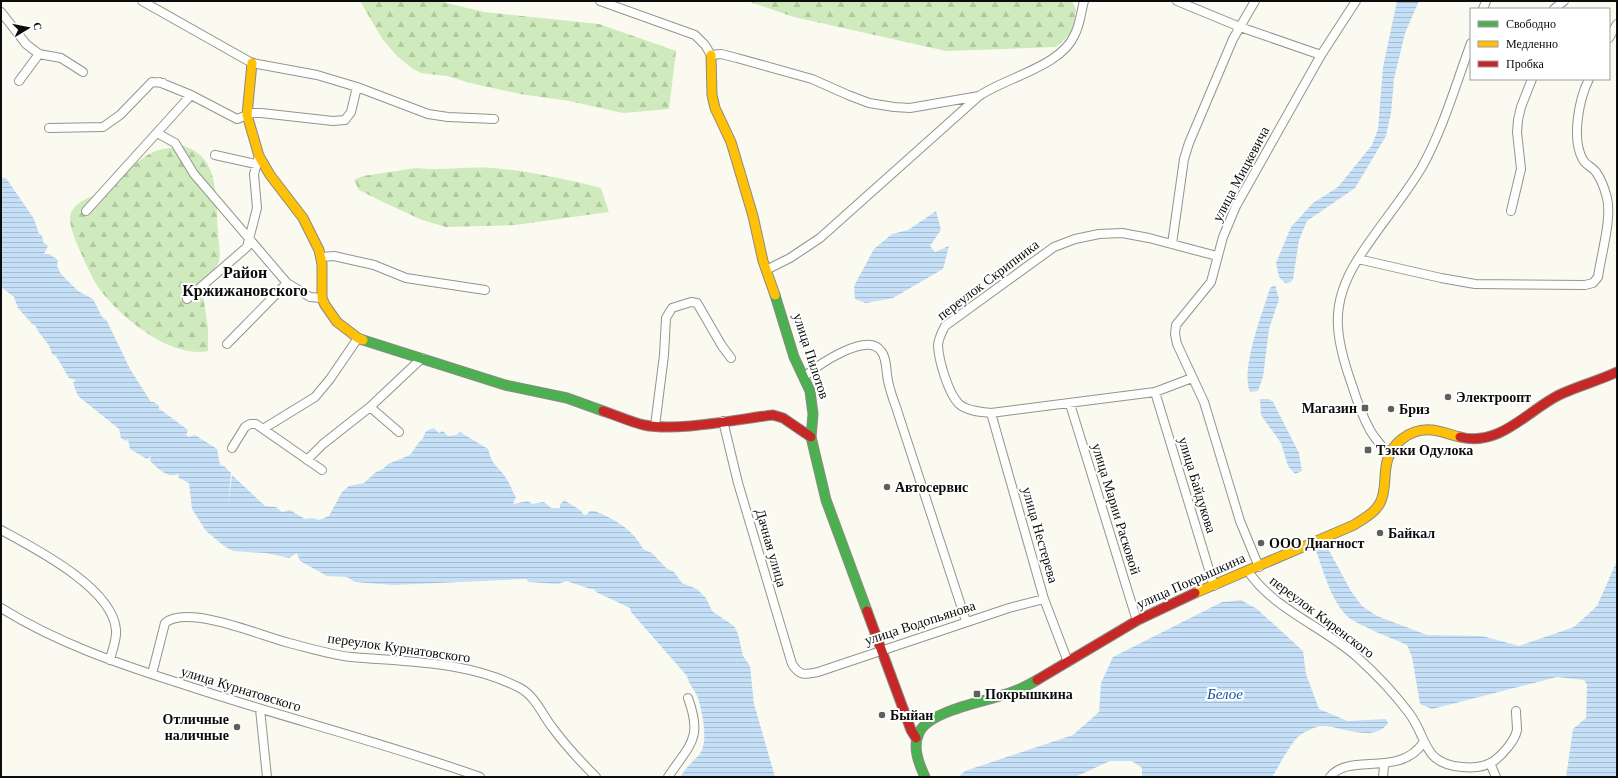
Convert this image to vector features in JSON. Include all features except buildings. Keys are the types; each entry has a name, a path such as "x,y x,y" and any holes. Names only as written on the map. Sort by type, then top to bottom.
{"street":[{"path":"142,1 252,63 318,75 357,87 428,114 448,118 494,119"},
{"path":"600,1 694,35 705,45 711,55 721,54 804,77 869,102 894,108 910,108 979,96"},
{"path":"766,270 790,258 820,238 979,96 997,84 1036,69 1061,52 1075,34 1084,1"},
{"path":"1177,1 1240,27 1321,55"},
{"path":"1172,244 1182,174 1189,143 1227,52 1254,1"},
{"name":"улица Мицкевича","path":"1259,567 1240,521 1204,402 1177,344 1174,334 1176,325 1212,282 1217,256 1236,206 1321,55 1356,1"},
{"path":"1555,8 1564,1"},
{"path":"1,12 26,44 39,54 61,58 83,72"},
{"path":"1610,36 1617,24"},
{"path":"1470,46 1453,94 1423,165 1403,197 1358,259 1345,285 1338,304 1337,325 1339,345 1362,416 1371,432 1388,454 1397,442 1408,436 1428,429 1477,439 1496,434 1530,416 1557,396 1617,372"},
{"path":"19,81 39,54"},
{"name":"улица Пилотов","path":"711,55 712,95 715,108 731,142 753,216 766,270 784,319 794,357 804,377 813,404 811,437 826,500 911,730 916,738 917,754 925,777"},
{"path":"252,63 247,115 258,160 287,195 303,218 321,257 322,298 337,322 358,338 504,385 567,398 644,425 654,426 723,421 774,415 783,418 811,437"},
{"path":"1510,210 1522,169 1517,132 1518,120 1521,107 1532,80"},
{"path":"1358,259 1441,278 1475,284 1585,285 1593,283 1598,277 1608,218 1607,199 1596,172 1583,161 1578,145 1579,110 1583,90 1588,80"},
{"path":"49,128 103,127 120,115 152,82 161,82 191,95 238,119 247,115 261,113 333,121 345,120 351,112 357,87"},
{"path":"86,211 191,95"},
{"path":"156,132 174,143 194,174 287,283 310,297 322,298"},
{"path":"215,155 258,160"},
{"path":"187,299 248,246 257,208 254,174 258,160"},
{"name":"переулок Скрипника","path":"1192,378 1155,392 991,413 970,410 960,405 949,389 938,345 941,333 945,326 1054,247 1075,239 1099,234 1122,234 1172,244 1217,256"},
{"path":"321,257 334,256 374,264 406,278 485,290"},
{"path":"227,344 287,283"},
{"path":"654,426 664,355 666,318 672,308 691,302 697,303 701,307 717,338 731,358"},
{"path":"262,429 315,397 330,380 358,338"},
{"path":"804,377 814,368 835,356 867,343 876,345 883,352 888,382 966,621"},
{"path":"307,460 323,444 370,407 422,358"},
{"name":"улица Байдукова","path":"1155,392 1214,586"},
{"name":"улица Марии Расковой","path":"1070,404 1137,621"},
{"path":"370,407 399,432"},
{"name":"улица Нестерева","path":"991,413 1044,599 1068,662"},
{"name":"Дачная улица","path":"723,421 740,490 792,664 797,672 806,674"},
{"path":"232,448 245,427 250,424 256,424 322,470"},
{"name":"улица Покрышкина","path":"916,738 924,724 930,721 1014,692 1045,676 1137,621 1354,525 1369,516 1380,503 1384,490 1388,454"},
{"path":"1,530 65,567 99,596 114,620 116,628 116,637 110,660"},
{"name":"переулок Киренского","path":"1248,571 1256,582 1272,596 1307,623 1349,650 1364,663 1408,711 1419,730 1423,743 1433,756 1448,766 1466,768 1480,767 1490,763"},
{"name":"улица Водопьянова","path":"806,674 818,672 881,649 966,621 1044,599"},
{"name":"улица Курнатовского","path":"1,608 42,631 76,647 110,660 260,709 406,752 480,777"},
{"name":"переулок Курнатовского","path":"152,674 165,623 171,618 178,617 193,617 221,622 283,641 342,655 426,663 475,672 521,689 532,698 570,751 596,777"},
{"path":"668,777 692,744 695,730 694,716 688,698"},
{"path":"260,709 267,777"},
{"path":"1496,777 1490,763 1497,759 1513,739 1517,730 1516,711"},
{"path":"1330,777 1340,770 1348,768 1393,765 1412,756 1423,743"},
{"path":"1383,777 1384,766"}],"green space":[{"path":"360,1 438,1 484,12 599,24 676,51 669,109 623,113 569,101 520,94 470,83 447,76 421,73 413,69 397,56 383,40"},
{"path":"747,1 1072,1 1076,10 1073,32 1056,47 946,51 794,17"},
{"path":"183,146 195,151 204,159 214,180 216,192 220,257 214,270 201,282 208,328 208,351 194,352 165,344 151,336 125,317 105,296 94,280 76,243 70,221 71,213 78,204 113,185 134,165 153,152"},
{"path":"416,168 506,169 533,173 601,188 609,212 515,225 446,227 422,220 359,190 354,180 363,176"}],"water":[{"path":"1397,1 1419,1 1405,33 1394,79 1391,113 1386,136 1355,188 1307,221 1299,240 1293,279 1291,282 1285,283 1279,277 1276,263 1291,227 1313,203 1338,187 1372,145 1378,129 1383,67"},
{"path":"1,174 2,178 6,178 34,219 39,234 42,235 43,242 48,246 44,254 49,254 58,260 57,266 61,274 78,291 93,299 102,317 107,321 130,369 151,402 154,402 159,406 159,410 188,430 186,435 189,437 195,435 217,449 220,465 224,466 231,473 228,507 232,475 265,506 276,507 282,512 290,510 305,519 312,518 319,520 329,516 342,492 349,486 364,483 388,464 410,455 422,440 426,431 434,428 439,433 443,431 448,436 456,435 460,432 488,449 494,464 505,476 516,497 513,504 528,501 532,504 544,502 551,508 560,508 560,505 564,500 580,510 584,515 588,514 589,511 594,511 608,517 628,530 643,549 652,553 666,568 674,572 682,583 697,589 706,598 712,611 734,626 738,634 743,656 750,666 754,704 775,777 680,777 702,751 704,744 703,719 697,695 687,676 631,612 630,608 596,592 594,589 566,581 558,584 529,582 526,579 393,585 355,582 347,577 327,576 300,561 297,553 289,558 266,553 233,551 224,546 206,531 192,509 189,483 179,478 178,474 170,475 159,470 150,461 151,456 147,459 130,449 128,439 126,441 121,438 119,429 78,396 73,383 76,380 69,378 56,356 52,354 49,346 35,325 33,325 18,308 14,297 1,287"},
{"path":"936,211 941,230 930,246 935,252 949,246 943,269 893,298 866,303 855,299 854,286 874,249 892,234 908,230"},
{"path":"1275,285 1279,299 1269,329 1263,377 1258,391 1250,392 1248,370 1250,355 1270,288"},
{"path":"1260,399 1269,399 1273,402 1299,453 1302,471 1295,474 1288,466 1281,443 1261,415"},
{"path":"1326,545 1351,591 1362,606 1377,616 1427,635 1482,636 1519,646 1574,627 1597,606 1617,561 1617,777 1566,777 1573,729 1586,718 1587,685 1584,680 1557,677 1432,709 1420,704 1412,657 1407,645 1350,619 1340,608 1328,584 1316,551"},
{"name":"Белое","path":"1241,600 1257,609 1303,651 1306,674 1319,709 1348,721 1386,719 1388,723 1382,729 1367,733 1324,726 1307,731 1299,736 1292,744 1272,777 1142,777 1142,768 1132,761 1110,761 1075,777 958,777 965,771 1073,735 1099,712 1101,683 1113,657 1222,602"}],"traffic: fast":[{"path":"775,295 794,357 810,391 813,414 811,437 826,500 867,611"},
{"path":"363,340 505,385 567,398 603,411"},
{"path":"925,777 916,750 917,738 924,725 945,713 1014,691 1037,680"}],"traffic: slow":[{"path":"711,55 712,95 715,108 731,142 753,216 763,261 775,295"},
{"path":"252,63 247,115 259,156 270,175 303,218 319,250 322,264 322,298 325,305 337,322 358,338 363,340"},
{"path":"1195,593 1354,525 1368,516 1378,507 1382,499 1388,459 1391,451 1402,439 1424,430 1439,431 1460,437"}],"traffic: jam":[{"path":"1460,437 1474,439 1488,437 1512,426 1559,395 1617,372"},
{"path":"603,411 639,424 658,427 690,426 773,415 783,418 811,437"},
{"path":"1037,680 1138,620 1195,593"},
{"path":"867,611 911,730 916,738"}],"place":[{"name":"Электроопт","path":"1448,397"},
{"name":"Магазин","path":"1365,408"},
{"name":"Бриз","path":"1391,409"},
{"name":"Тэкки Одулока","path":"1368,450"},
{"name":"Автосервис","path":"887,487"},
{"name":"Байкал","path":"1380,533"},
{"name":"ООО Диагност","path":"1261,543"},
{"name":"Покрышкина","path":"977,694"},
{"name":"Быйан","path":"882,715"},
{"name":"Отличные наличные","path":"237,727"}],"district":[{"name":"Район Кржижановского","path":"245,281"}]}
